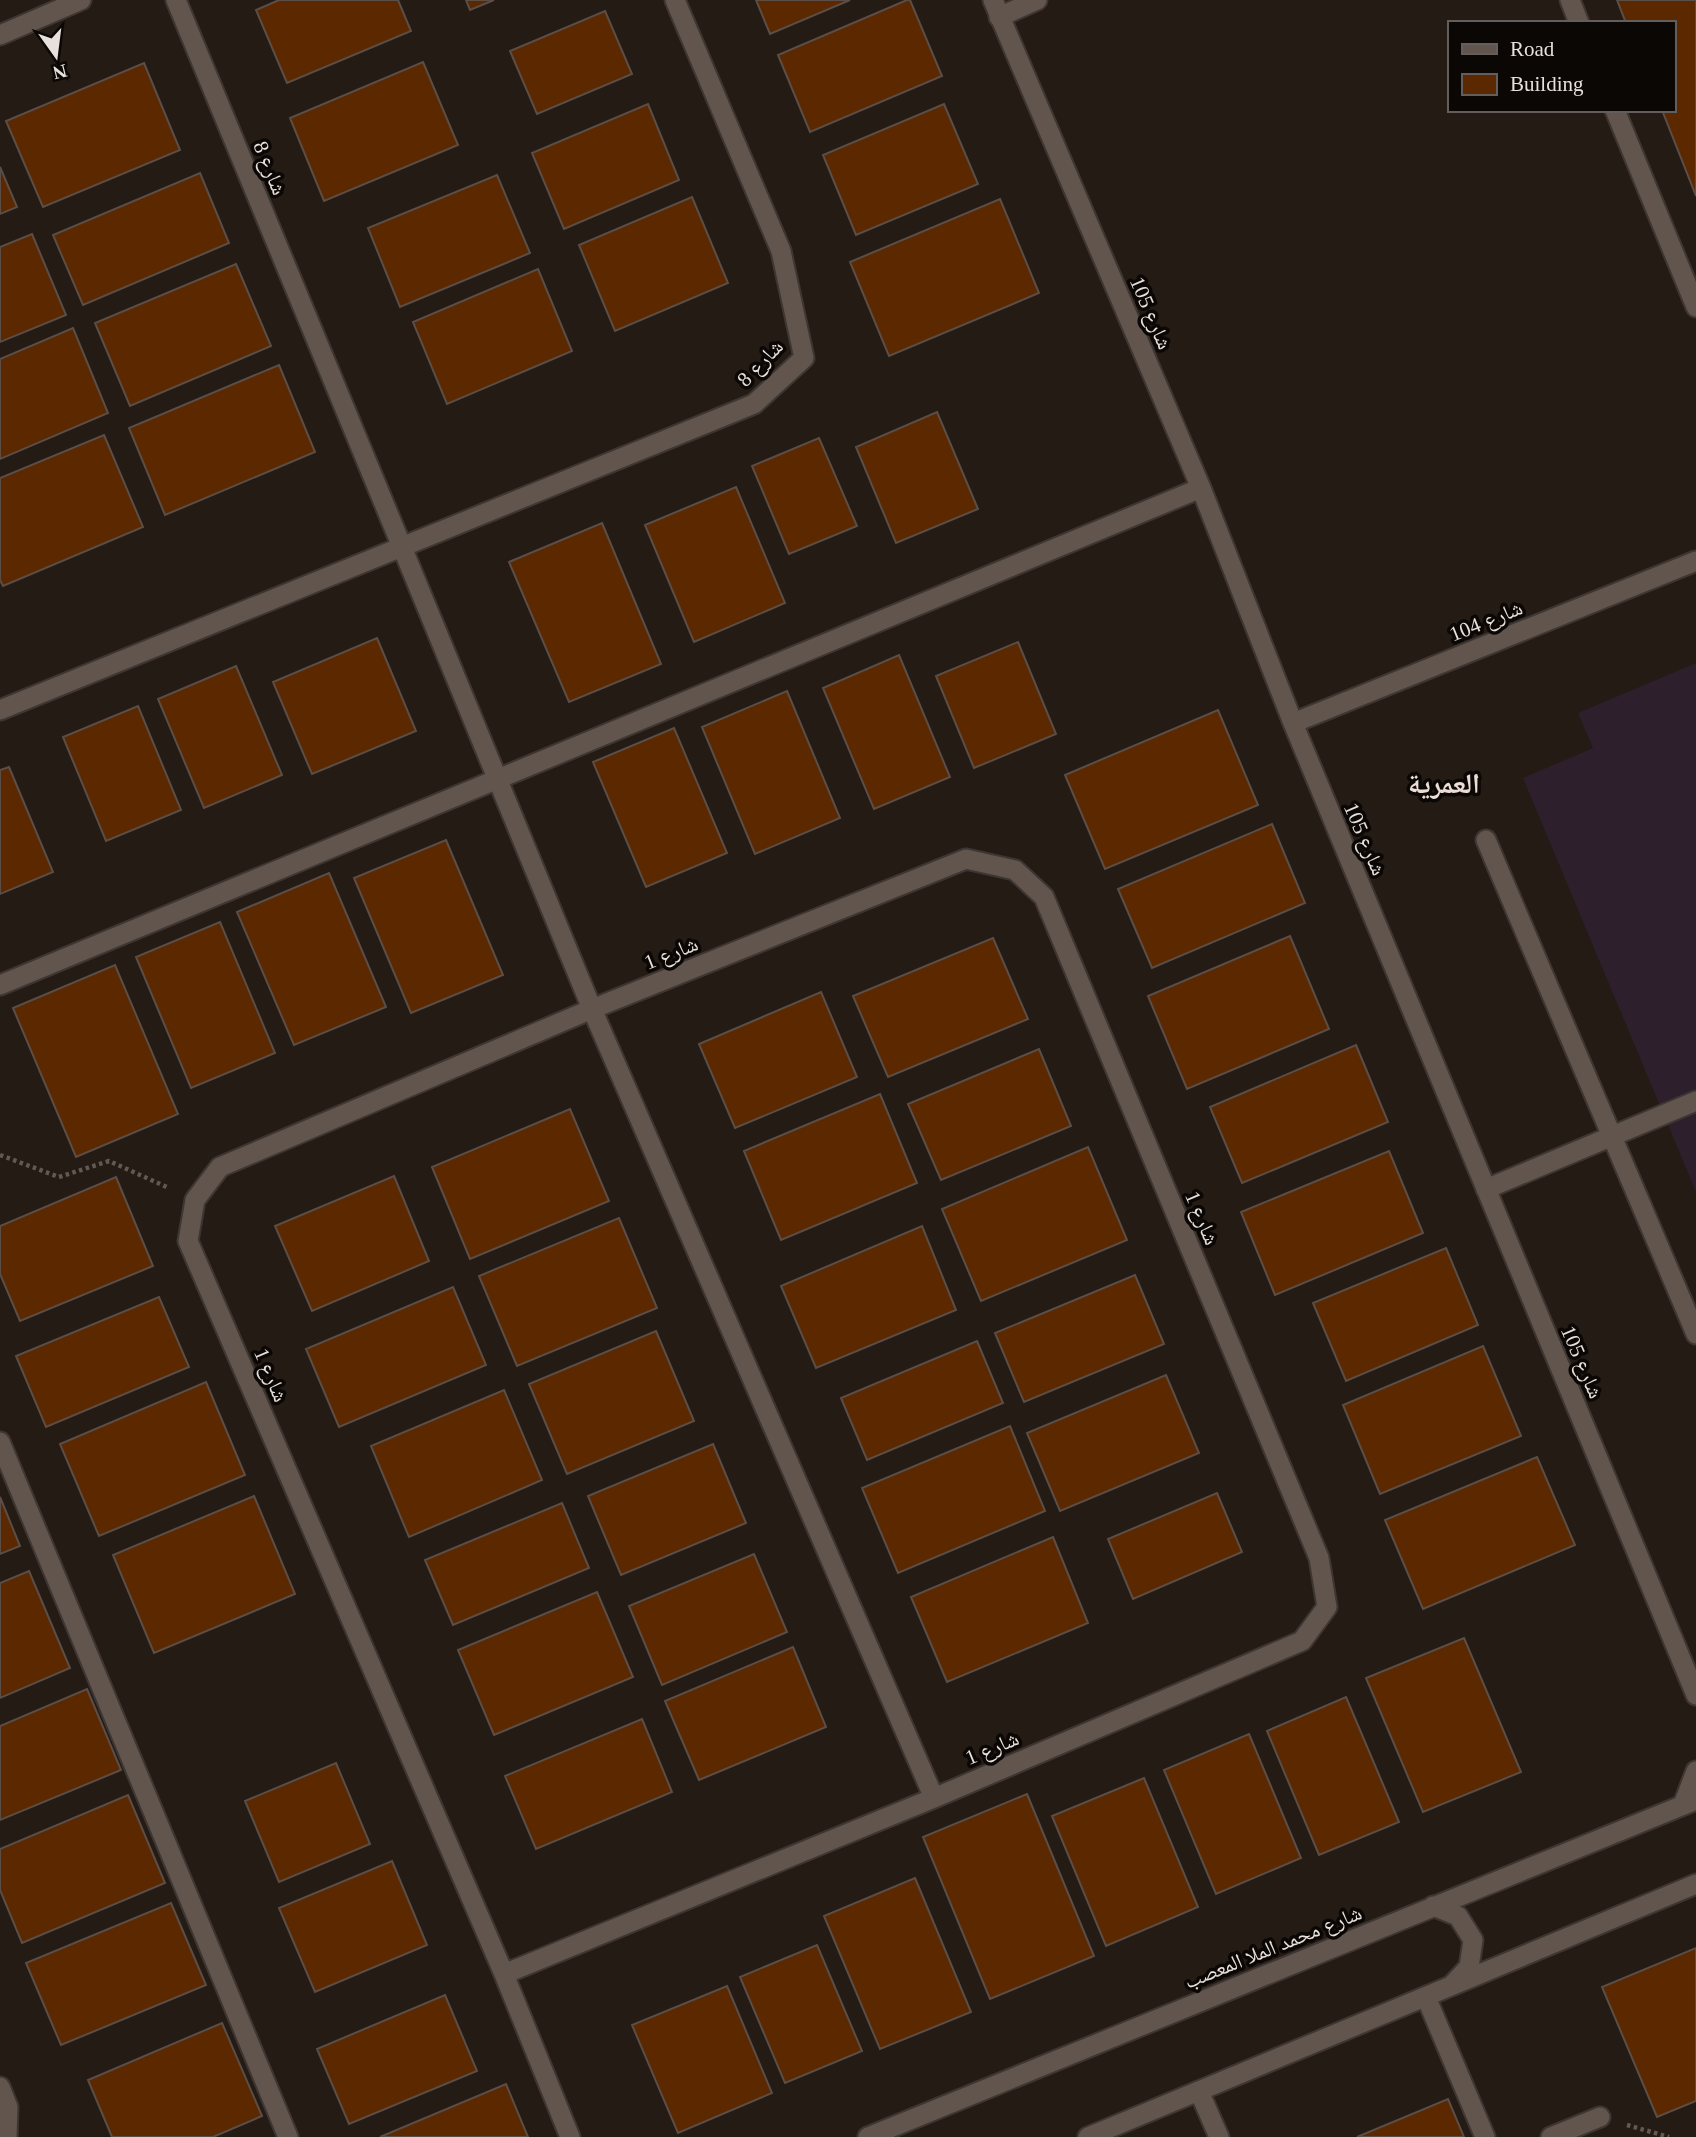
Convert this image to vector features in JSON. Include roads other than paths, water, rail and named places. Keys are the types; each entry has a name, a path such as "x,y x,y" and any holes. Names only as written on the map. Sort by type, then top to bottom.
{"street":[{"path":"0,35 81,0"},
{"name":"شارع 8","path":"176,0 402,547"},
{"name":"شارع 8","path":"0,710 754,404 804,358 781,251 675,0"},
{"path":"996,8 1037,0"},
{"path":"1570,0 1578,21"},
{"name":"شارع 105","path":"996,8 1201,488 1293,723 1696,1695"},
{"path":"1616,112 1696,307"},
{"path":"0,985 1201,488"},
{"path":"402,547 592,1009 934,1798"},
{"name":"شارع 104","path":"1293,723 1696,561"},
{"path":"1486,840 1696,1334"},
{"name":"شارع 1","path":"504,1974 934,1798 1302,1640 1327,1608 1319,1558 1044,897 1015,870 967,859 592,1009 220,1167 195,1200 188,1241 504,1974 570,2137"},
{"path":"1486,1189 1696,1101"},
{"path":"0,1442 288,2137"},
{"path":"1689,1803 1696,1771"},
{"name":"شارع محمد الملا المعصب","path":"868,2137 1689,1803"},
{"path":"1088,2137 1696,1884"},
{"path":"1433,1906 1458,1916 1473,1940 1469,1967 1450,1987"},
{"path":"1426,1997 1485,2137"},
{"path":"0,2087 8,2107 8,2137"},
{"path":"1199,2091 1219,2137"},
{"path":"1551,2137 1600,2117"}],"district":[{"name":"العمرية","path":"1444,783"}]}
